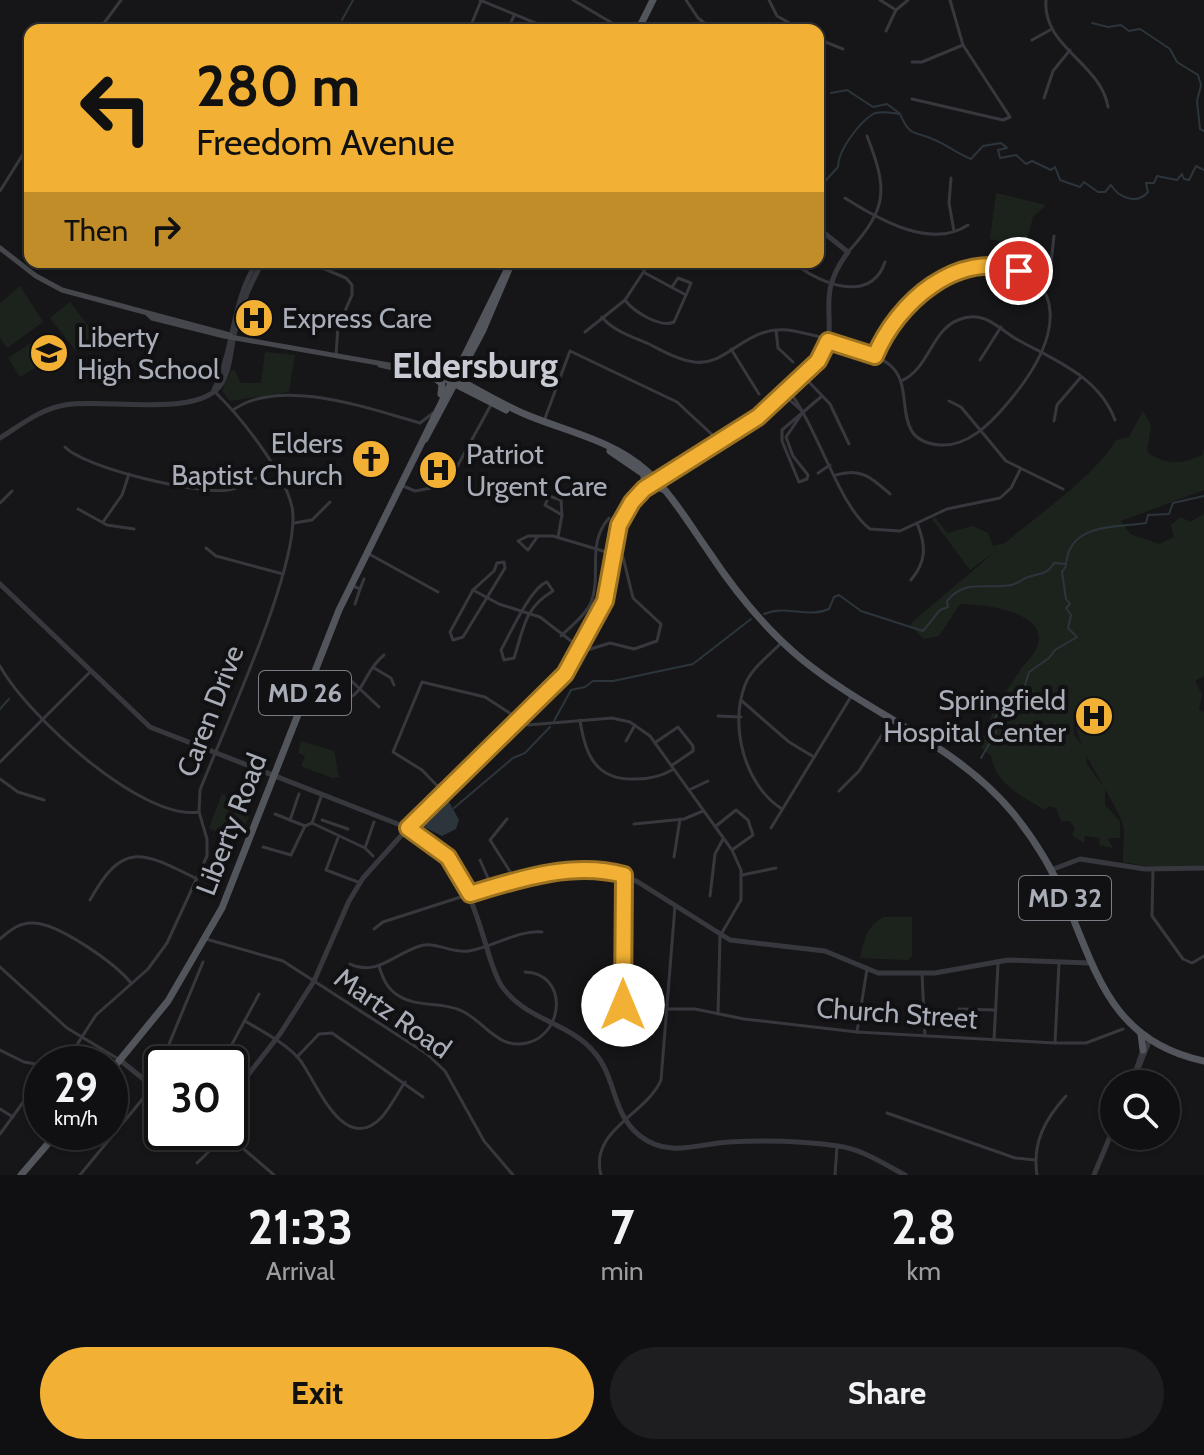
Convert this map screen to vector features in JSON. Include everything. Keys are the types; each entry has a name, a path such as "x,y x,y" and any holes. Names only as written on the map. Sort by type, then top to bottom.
{"main road":[{"path":"641,24 653,0"},
{"name":"MD 32","path":"0,248 24,265"},
{"name":"MD 32","path":"28,268 55,287 148,314 152,318 436,374 611,447 644,469 740,596 782,642 852,694 945,751 979,777 1017,818 1051,870 1089,963 1112,1005 1150,1039 1204,1061"},
{"name":"Liberty Road","path":"421,444 441,398 453,380 508,268"},
{"name":"Liberty Road","path":"128,1050 168,1001 206,939 240,869 305,692 350,585 508,268"},
{"path":"441,398 442,384 436,374 461,359"},
{"name":"MD 32","path":"453,380 492,403 601,446 654,481"},
{"path":"436,414 456,396 475,394"},
{"path":"662,489 667,473"},
{"path":"644,476 644,489"},
{"path":"1140,1032 1145,1051 1153,1046 1164,1047"},
{"path":"21,1175 43,1150"}],"street":[{"path":"103,24 121,0"},
{"path":"471,24 480,0 537,24"},
{"path":"573,0 614,24"},
{"path":"686,0 706,24"},
{"path":"769,0 777,16 791,24"},
{"path":"880,0 896,10"},
{"path":"886,31 896,10 908,0"},
{"path":"912,99 1003,120 1010,117 963,45 950,0"},
{"path":"1046,0 1051,29 1096,80 1108,107"},
{"path":"510,24 515,15"},
{"path":"1032,40 1051,29"},
{"path":"824,41 843,49"},
{"path":"912,62 922,62 963,45"},
{"path":"1044,98 1053,71 1070,50"},
{"path":"248,1075 275,1041 314,981 360,883 408,828 556,686 580,650 605,601 624,514 654,481 758,417 818,361 828,341 826,301 830,283 848,252 877,215 883,180 867,136"},
{"path":"0,191 24,153"},
{"path":"951,178 950,210 954,231"},
{"path":"845,198 924,234 954,231 968,225"},
{"path":"824,233 848,252"},
{"path":"1038,283 1051,263 1054,236"},
{"path":"802,268 830,283 849,288 865,285 881,271 885,262"},
{"path":"602,317 617,330 689,362 714,360 751,336 776,330 828,341 875,356 892,366 901,381 904,415 919,437 946,445 979,431 1022,386 1044,352 1052,318 1049,302 1038,283 1022,272 999,266 979,268 943,279 903,308 886,332 875,356"},
{"path":"0,438 39,413 63,405 139,402 183,405 195,403 214,391 222,383 240,295 254,268"},
{"path":"214,391 245,297 260,268"},
{"path":"322,268 346,278 352,285 352,295 338,327 336,356"},
{"path":"585,332 625,300 647,268"},
{"path":"645,273 686,295"},
{"path":"625,300 634,310 668,325 674,322 691,283 678,278 672,287"},
{"path":"901,381 918,371 942,333 955,321 979,317 1070,366 1111,410 1115,420"},
{"path":"980,360 1001,327"},
{"path":"776,330 778,348 793,362"},
{"path":"731,349 759,394"},
{"path":"544,421 570,351 677,402 719,441"},
{"path":"222,383 224,364"},
{"path":"1054,421 1057,405 1081,377"},
{"path":"808,381 822,396 849,444"},
{"name":"Caren Drive","path":"75,1046 101,1010 163,950 198,879 208,849 199,812 200,790 283,574 294,523 286,490 233,410 214,391"},
{"path":"786,392 803,412 860,520 870,529 894,533 959,506 1000,498 1011,488 1020,470"},
{"path":"233,410 249,403 303,394 420,423 436,414"},
{"path":"803,412 786,437 793,456 808,475 807,479 799,482 781,436 784,427 822,396"},
{"path":"949,401 961,407 994,450 1020,470 1054,482 1063,489"},
{"path":"400,484 415,491 447,485 492,403"},
{"path":"420,423 424,433"},
{"path":"65,447 76,456 129,474 213,491 241,486 272,467"},
{"path":"818,473 830,465"},
{"path":"836,475 860,472 875,479 890,494"},
{"path":"103,523 122,495 129,474"},
{"path":"0,503 12,491"},
{"path":"558,537 562,515 561,500 549,496 545,505 562,515"},
{"path":"294,523 312,520 330,502"},
{"path":"78,509 103,523 134,529"},
{"path":"561,636 591,603 595,550 600,532 609,518"},
{"path":"911,580 921,566 925,550 917,523"},
{"path":"473,590 485,598 526,610 580,650 591,652 610,643 640,648 661,635 659,620 633,598 625,559 558,537 538,536 520,538 518,542 530,549 538,536"},
{"path":"206,548 216,556 283,574"},
{"path":"365,552 438,592"},
{"path":"504,562 505,568 485,598 463,637 453,640 450,632 473,590 494,571 497,563 504,562"},
{"path":"355,604 364,579"},
{"path":"526,610 501,650 504,660 515,656 526,610 553,591 551,584 542,583 526,610"},
{"path":"0,584 150,727 408,828 448,857 470,894 498,979 511,998 595,1052 606,1069 625,1120 647,1140 673,1149 730,1142 837,1146 863,1154 905,1175"},
{"path":"350,585 360,589"},
{"path":"782,642 748,678 741,717 741,743 747,762 763,794 782,809"},
{"path":"305,692 336,699 360,689 384,655"},
{"path":"0,666 7,679 107,779 176,810 199,812"},
{"path":"374,668 391,678 394,685"},
{"path":"0,762 90,672"},
{"path":"343,673 379,707"},
{"path":"0,683 7,679"},
{"path":"444,793 422,770 393,752 418,685 425,681 485,697 520,721 540,726 605,717 635,725 655,742 716,826 732,850 742,875 738,908 720,936 718,1014"},
{"path":"771,828 852,694"},
{"path":"742,701 789,742 814,757"},
{"path":"718,716 741,717"},
{"path":"839,791 859,771 893,719"},
{"path":"580,720 588,756 608,776 650,778 672,767 694,749 682,728 675,727 655,742"},
{"path":"626,741 635,725"},
{"path":"0,779 18,792 44,800"},
{"path":"689,790 708,781"},
{"path":"290,820 299,794"},
{"path":"312,823 322,794"},
{"path":"634,824 680,819 704,810"},
{"path":"716,826 736,810 748,820 753,835 732,850"},
{"path":"275,814 305,826"},
{"path":"507,819 490,840 516,881"},
{"path":"674,857 680,819"},
{"path":"322,820 348,829"},
{"path":"365,848 374,822"},
{"path":"263,847 291,855 305,826 312,823 331,831 338,838 365,848 373,856"},
{"path":"331,831 334,824"},
{"path":"338,838 326,870 360,883"},
{"path":"710,896 715,854 724,838"},
{"path":"90,900 107,870 130,858 160,862 198,879"},
{"path":"1051,870 1080,859 1153,870 1204,868"},
{"path":"480,860 492,887"},
{"path":"742,875 776,868"},
{"path":"374,929 383,922 492,887 587,869 624,875 720,936 749,945 825,951 885,974 922,973 998,962 1089,963"},
{"path":"1153,870 1149,904 1152,916 1183,959 1192,963 1204,956"},
{"path":"623,1005 624,875"},
{"path":"601,1175 599,1160 603,1146 659,1086 675,906"},
{"path":"0,939 20,925 44,924 113,965 131,983"},
{"path":"350,964 364,968 379,966 422,945 463,951 542,932"},
{"name":"Martz Road","path":"206,939 276,957 441,1066 484,1141 513,1175"},
{"path":"168,1046 203,962"},
{"path":"994,1040 998,962"},
{"path":"1055,1043 1059,962"},
{"path":"379,966 385,983 399,996 461,1010 511,1044 537,1040 553,1025 557,1008 555,992 539,974 525,972"},
{"path":"0,967 64,1025 98,1046"},
{"path":"857,1032 867,969"},
{"path":"922,973 925,1036"},
{"path":"231,1046 259,994"},
{"name":"Church Street","path":"668,1009 857,1032 1055,1043 1086,1043 1123,1029"},
{"path":"959,1009 996,1010"},
{"path":"245,1021 297,1057 332,1112 352,1126 366,1125 382,1117 405,1082"},
{"path":"297,1057 319,1034 332,1033 423,1097"},
{"path":"1138,1070 1150,1039"},
{"path":"0,1050 24,1059"},
{"path":"128,1066 144,1080"},
{"path":"1037,1175 1035,1160 1042,1128 1066,1096"},
{"path":"80,1175 144,1099"},
{"path":"0,1134 24,1101"},
{"path":"0,1109 13,1117"},
{"path":"887,1113 1015,1158 1035,1160"},
{"path":"835,1175 837,1146"},
{"path":"197,1163 209,1150"},
{"path":"245,1150 274,1175"},
{"path":"1094,1175 1104,1150"}],"shaded area":[{"path":"996,193 1046,205 1033,217 1025,247 990,239"},
{"path":"20,286 43,322 7,348 0,338 0,303"},
{"path":"70,302 95,335 76,351 50,318"},
{"path":"37,339 50,359 20,377 8,358"},
{"path":"265,352 295,355 289,392 230,401 222,391 231,371 234,369 241,383 261,383"},
{"path":"1143,411 1151,426 1147,452 1167,461 1180,462 1202,455 1204,448 1204,490 1121,521 1130,534 1159,544 1174,537 1171,525 1181,517 1190,522 1204,514 1204,676 1195,681 1202,695 1199,710 1204,712 1204,865 1152,867 1123,862 1123,824 1105,789 1105,805 1120,821 1120,838 1107,838 1113,848 1099,845 1100,838 1085,836 1084,843 1072,835 1075,828 1070,821 1061,821 1056,808 1049,806 1045,810 1011,789 998,775 991,756 981,748 998,705 1035,651 1039,638 1035,627 1027,619 999,609 960,604 939,636 923,639 910,624 997,550 970,570 932,519 935,517 947,533 973,526 988,533 993,546 1005,543 1081,481 1116,440 1129,437","holes":["1083,703 1076,720 1082,745 1074,735 1073,713","1086,755 1094,769 1105,789 1087,764"]},
{"path":"301,741 334,751 339,777 332,778 301,766 305,756 298,753"},
{"path":"222,794 251,811 239,842 209,828"},
{"path":"448,800 459,820 456,829 442,836 424,827 424,820"},
{"path":"884,917 912,917 912,956 908,960 860,958 867,934"}],"waterway":[{"path":"342,20 353,0"},
{"path":"1092,23 1108,27 1121,25 1129,31 1140,29 1170,49 1177,62 1198,75 1201,85 1197,101 1200,129 1204,131"},
{"path":"831,93 847,90 873,107 887,104 899,113"},
{"path":"824,182 838,167 845,145 856,130 867,118 883,112 900,114 914,133 971,159 983,146 1001,143 1007,148 998,150 1000,158 1016,155 1026,164 1032,161 1051,170 1055,167 1060,180 1080,187 1084,182 1098,192 1105,192 1111,185 1128,198 1144,196 1148,192 1146,183 1154,183 1157,176 1177,180 1182,174 1184,179 1189,180 1196,166 1204,170"},
{"path":"764,614 781,610 821,612 829,609 834,597 839,595 861,611 923,631 940,610 948,607 947,601 961,590 1016,584 1046,572 1054,563 1066,564 1069,551 1085,534 1108,527 1146,523 1148,515 1169,514 1173,503 1204,496"},
{"path":"981,758 996,732 993,722 1001,707 1009,713 1018,709 1029,672 1055,650 1077,637 1068,628 1071,615 1066,608 1070,604 1066,599 1062,572 1066,566"},
{"path":"554,721 571,690 585,687 593,681 613,681 693,664 751,619"},
{"path":"0,709 9,699"},
{"path":"454,808 513,758 525,753 550,727"}],"place":[{"name":"Express Care","path":"254,318"},
{"name":"Liberty High School","path":"49,353"},
{"name":"Elders Baptist Church","path":"371,459"},
{"name":"Patriot Urgent Care","path":"438,470"},
{"name":"Springfield Hospital Center","path":"1094,716"}],"district":[{"name":"Eldersburg","path":"475,365"}],"route":[{"path":"623,1005 624,875 597,869 550,873 470,894 448,857 408,828 544,698 565,674 605,601 619,525 627,508 644,489 758,417 818,361 828,341 875,356 894,320 924,290 943,279 979,268 999,266 1019,271"}]}
